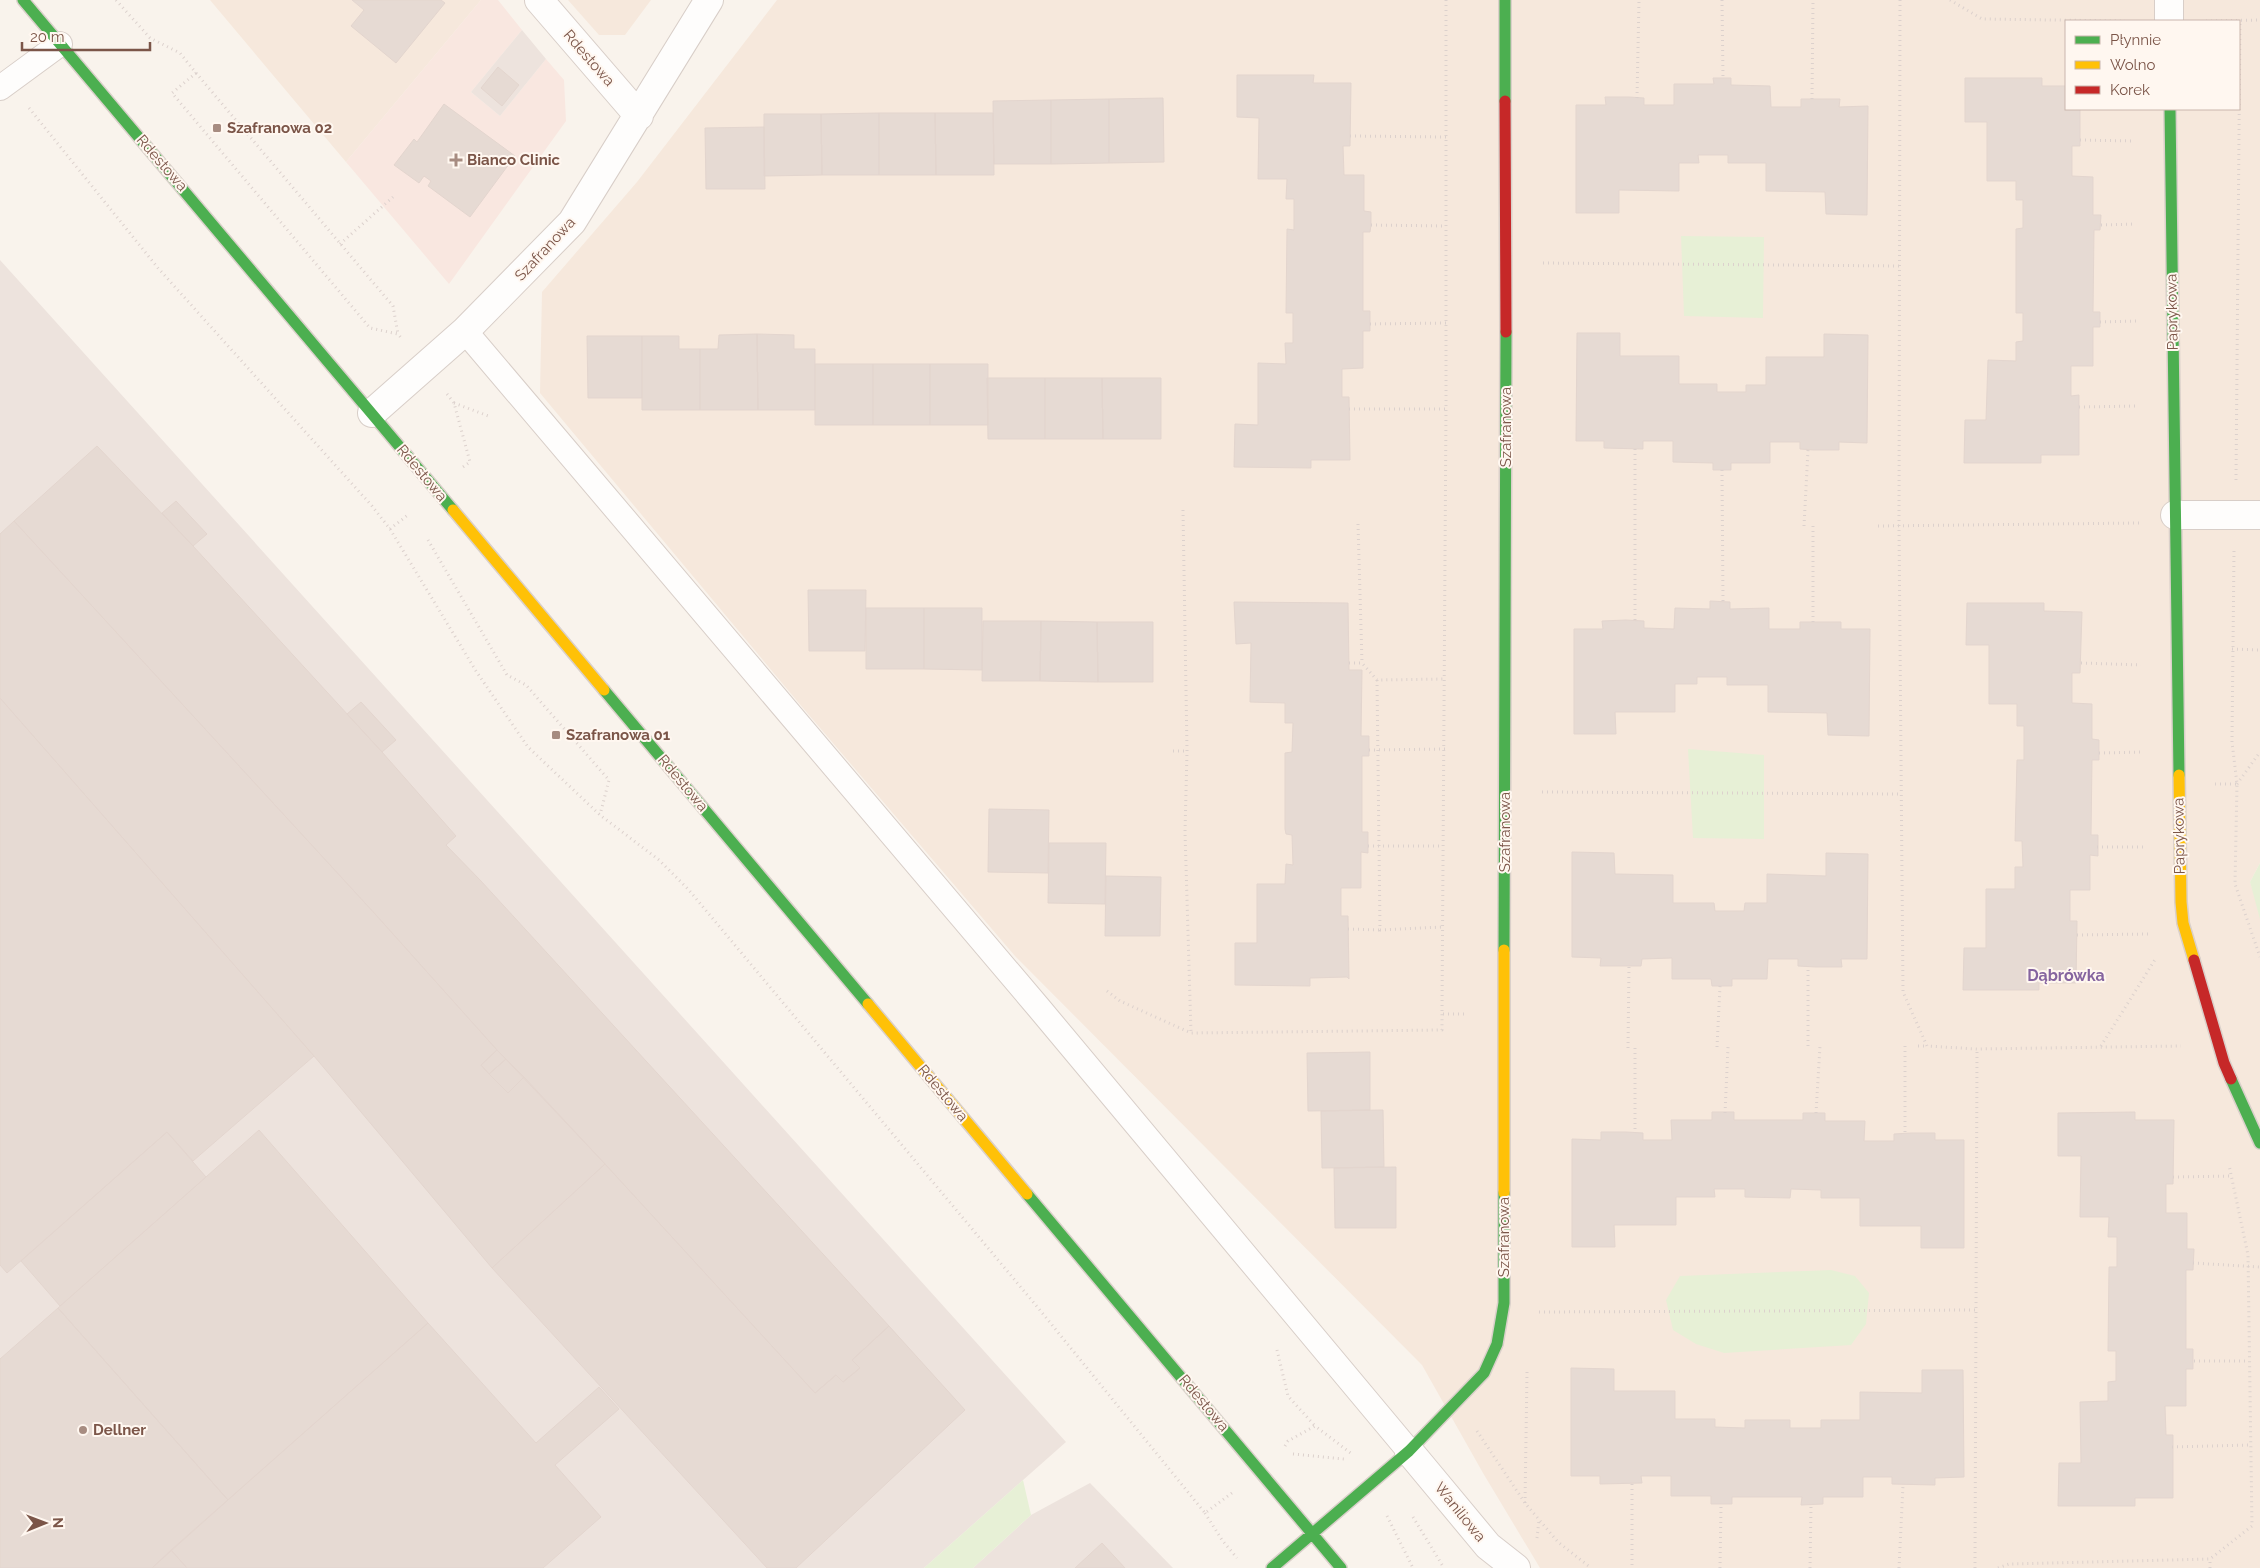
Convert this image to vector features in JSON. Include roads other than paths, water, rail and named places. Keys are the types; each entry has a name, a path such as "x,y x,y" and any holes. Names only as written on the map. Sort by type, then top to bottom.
{"street":[{"name":"Rdestowa","path":"23,0 1341,1568"},
{"name":"Rdestowa","path":"539,0 639,116"},
{"name":"Szafranowa","path":"372,413 464,331 572,222 709,0"},
{"name":"Szafranowa","path":"1272,1568 1409,1451 1484,1373 1498,1344 1504,1303 1505,0"},
{"path":"2168,0 2169,20"},
{"name":"Paprykowa","path":"2170,110 2180,902 2183,923 2224,1063 2260,1143"},
{"path":"2175,515 2248,515"},
{"name":"Waniliowa","path":"1409,1451 1488,1546 1516,1568"}],"lane":[{"path":"4,85 60,44"},
{"path":"464,331 1039,1008 1409,1451"}],"place":[{"name":"Szafranowa 02","path":"217,128"},
{"name":"Bianco Clinic","path":"456,160"},
{"name":"Szafranowa 01","path":"556,735"},
{"name":"Dellner","path":"83,1430"}],"district":[{"name":"Dąbrówka","path":"2066,975"}]}
